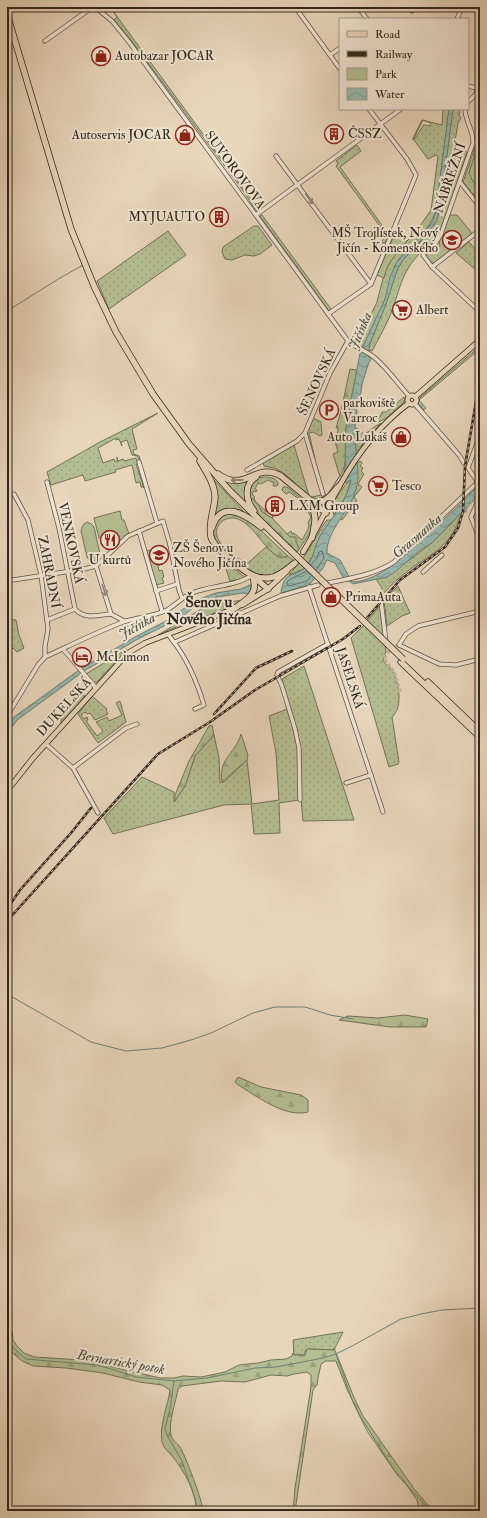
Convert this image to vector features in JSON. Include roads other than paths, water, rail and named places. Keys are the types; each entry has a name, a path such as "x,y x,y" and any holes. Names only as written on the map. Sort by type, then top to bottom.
{"highway":[{"path":"7,14 64,210 94,286 116,332 142,377 201,460 210,479 214,491 210,532 216,547 268,589"},
{"path":"7,25 75,250 114,334 140,378 175,430 227,492 480,737"},
{"path":"201,460 220,475 231,481 242,480 262,472 274,472 281,476 308,501 313,508 316,515 312,538"},
{"path":"263,526 251,508 247,498 248,487 254,478 265,475 277,477 326,513"},
{"path":"308,501 325,501 339,486"},
{"path":"210,532 215,520 228,511 244,514 263,526"},
{"path":"254,577 269,578 278,576 295,563"},
{"path":"234,609 252,595 254,588 254,577"},
{"path":"402,660 480,732"}],"main road":[{"path":"302,552 312,538 339,486 372,438 390,420 416,400 415,397 480,340"},
{"path":"455,363 480,344"},
{"path":"412,403 408,400 409,396 415,397"},
{"name":"DUKELSKÁ","path":"7,791 46,744 128,653 140,645 234,609 248,602 268,589 295,563"}],"street":[{"path":"45,41 87,11 90,7"},
{"name":"SUVOROVOVA","path":"95,7 112,21 123,33 348,341 356,347 371,354 409,396"},
{"path":"295,7 339,67"},
{"path":"358,7 366,18"},
{"path":"408,7 412,11"},
{"path":"458,18 462,7"},
{"path":"330,55 339,49"},
{"path":"469,86 479,89 469,101"},
{"path":"473,97 480,94"},
{"path":"328,314 371,284 416,177 416,173 370,110"},
{"path":"256,214 400,110"},
{"name":"NÁBŘEŽNÍ","path":"432,267 423,254 435,244 441,234 473,143 465,110"},
{"path":"276,156 371,284"},
{"path":"460,182 480,207"},
{"path":"480,230 432,267 480,312"},
{"name":"ŠENOVSKÁ","path":"247,470 297,441 304,433 330,373 348,341"},
{"path":"412,403 464,463"},
{"name":"ŠENOVSKÁ","path":"304,433 323,494"},
{"path":"328,583 373,573 384,568 399,558 464,496 478,481 468,468 480,435"},
{"path":"139,462 158,523"},
{"name":"VENKOVSKÁ","path":"47,482 60,528 75,609"},
{"name":"ZAHRADNÍ","path":"14,494 28,520 41,575 48,629 45,657"},
{"path":"480,496 471,518 480,540"},
{"path":"13,580 96,566 128,536 163,521 182,598"},
{"path":"139,531 162,611"},
{"path":"423,572 435,560 442,556"},
{"path":"96,566 111,614"},
{"path":"7,716 38,665 45,657 124,621 146,617 162,611 176,604 182,598 191,593 213,586 244,581 254,577"},
{"path":"156,591 178,584"},
{"path":"175,642 272,599 318,585"},
{"name":"JASELSKÁ","path":"309,587 383,812"},
{"path":"381,601 386,642"},
{"path":"47,620 75,609 80,615 89,616 111,614 124,621"},
{"path":"480,611 418,626 406,634 399,645 438,664 456,665 480,659"},
{"path":"170,634 187,663 199,688 204,705 195,709"},
{"path":"300,800 298,742 282,686 277,675 278,672 328,644"},
{"path":"63,649 96,688"},
{"path":"74,768 126,728 137,724"},
{"path":"46,744 74,768 98,813"},
{"path":"346,783 371,775"}],"water":[{"path":"449,110 453,110 440,207 437,219 435,224 403,260 397,270 386,304 369,346 369,357 371,360 362,384 356,409 355,443 358,476 356,489 349,505 330,537 327,553 340,560 352,582 374,576 394,564 449,515 480,483 475,499 467,507 466,512 462,512 433,542 419,551 387,577 353,584 343,577 335,563 327,560 323,568 309,585 281,593 284,580 304,569 310,562 320,536 346,496 351,480 345,483 344,470 346,463 346,427 360,353 385,299 390,277 397,262 433,221 436,210"},
{"path":"252,584 249,594 243,593 217,597 196,605 182,617 136,640 84,671 17,720 7,734 7,727 14,717 82,668 135,637 170,619 194,601 216,593 241,589"}],"waterway":[{"path":"7,311 83,265"},
{"path":"7,994 91,1042 126,1051 162,1048 191,1040 211,1033 253,1013 275,1007 305,1007 330,1015 353,1019"},
{"path":"174,1381 207,1378 255,1368 276,1367 323,1358 336,1354 401,1319 442,1310 480,1308"},
{"name":"Bernartický potok","path":"7,1342 26,1359 96,1365 136,1377 174,1381 170,1409 165,1428 167,1435 182,1461 196,1502 196,1511"},
{"path":"336,1354 352,1400 367,1431 398,1476 431,1511"}],"tunnel":[{"path":"399,645 390,650 384,659 394,672 400,692"}],"railway":[{"path":"366,619 400,580 445,547 458,528 463,512 465,466 480,378"},
{"path":"7,921 158,754 210,722 255,690 343,639 360,626"},
{"path":"214,714 256,668 292,651"},
{"path":"7,909 20,890 71,833 91,808"}],"place":[{"name":"Autobazar JOCAR","path":"101,56"},
{"name":"ČSSZ","path":"334,134"},
{"name":"Autoservis JOCAR","path":"185,135"},
{"name":"MYJUAUTO","path":"219,217"},
{"name":"MŠ Trojlístek, Nový Jičín - Komenského","path":"452,240"},
{"name":"Albert","path":"402,310"},
{"name":"parkoviště Varroc","path":"329,410"},
{"name":"Auto Lukaš","path":"401,437"},
{"name":"Tesco","path":"378,486"},
{"name":"LXM Group","path":"275,506"},
{"name":"U kurtů","path":"110,540"},
{"name":"ZŠ Šenov u Nového Jičína","path":"159,555"},
{"name":"PrimaAuta","path":"331,597"},
{"name":"McLimon","path":"82,657"}],"district":[{"name":"Šenov u Nového Jičína","path":"209,610"}],"water label":[{"name":"Jičínka","path":"360,331"},
{"name":"Grasmanka","path":"417,536"},
{"name":"Jičínka","path":"137,626"}]}
